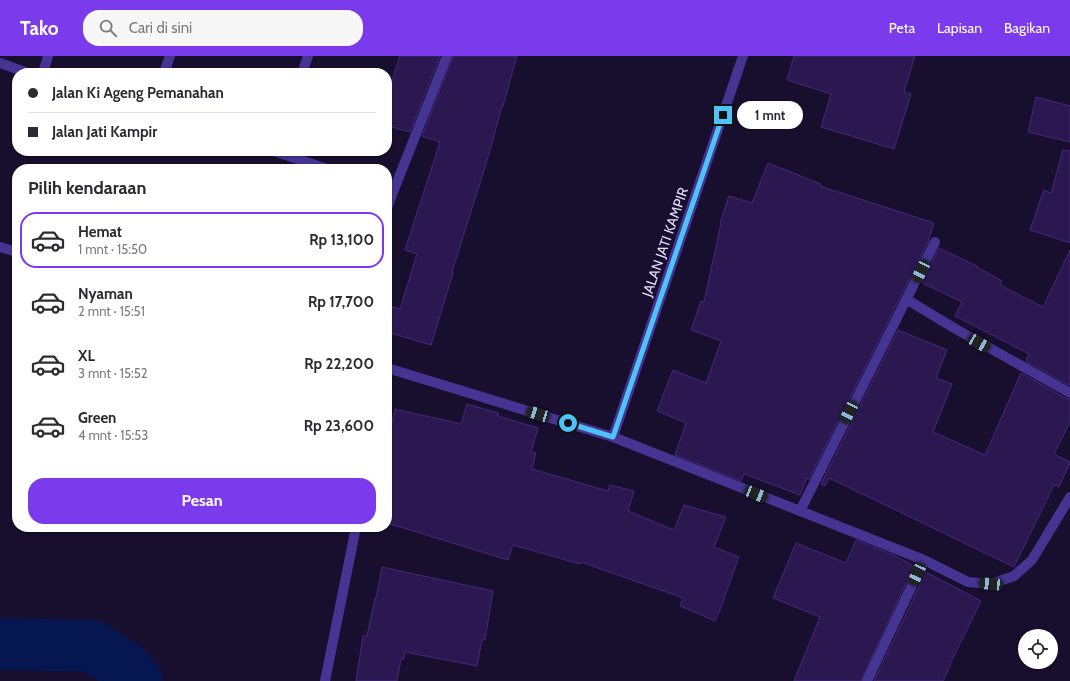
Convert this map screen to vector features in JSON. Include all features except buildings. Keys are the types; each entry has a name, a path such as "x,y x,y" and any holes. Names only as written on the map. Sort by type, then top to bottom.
{"street":[{"path":"44,68 48,56"},
{"path":"166,68 170,56"},
{"path":"304,68 308,56"},
{"path":"392,186 447,56"},
{"name":"JALAN JATI KAMPIR","path":"613,437 743,56"},
{"path":"0,63 14,68"},
{"path":"289,156 312,164"},
{"path":"800,511 936,242"},
{"path":"0,247 12,251"},
{"path":"906,299 1070,394"},
{"path":"392,371 613,437 924,560 968,582 991,584 1014,576 1032,560 1070,497"},
{"path":"325,681 355,532"},
{"path":"867,681 924,560"}],"waterway":[{"path":"0,644 92,646 125,667 137,681"}],"route":[{"path":"568,423 613,437 723,115"}]}
